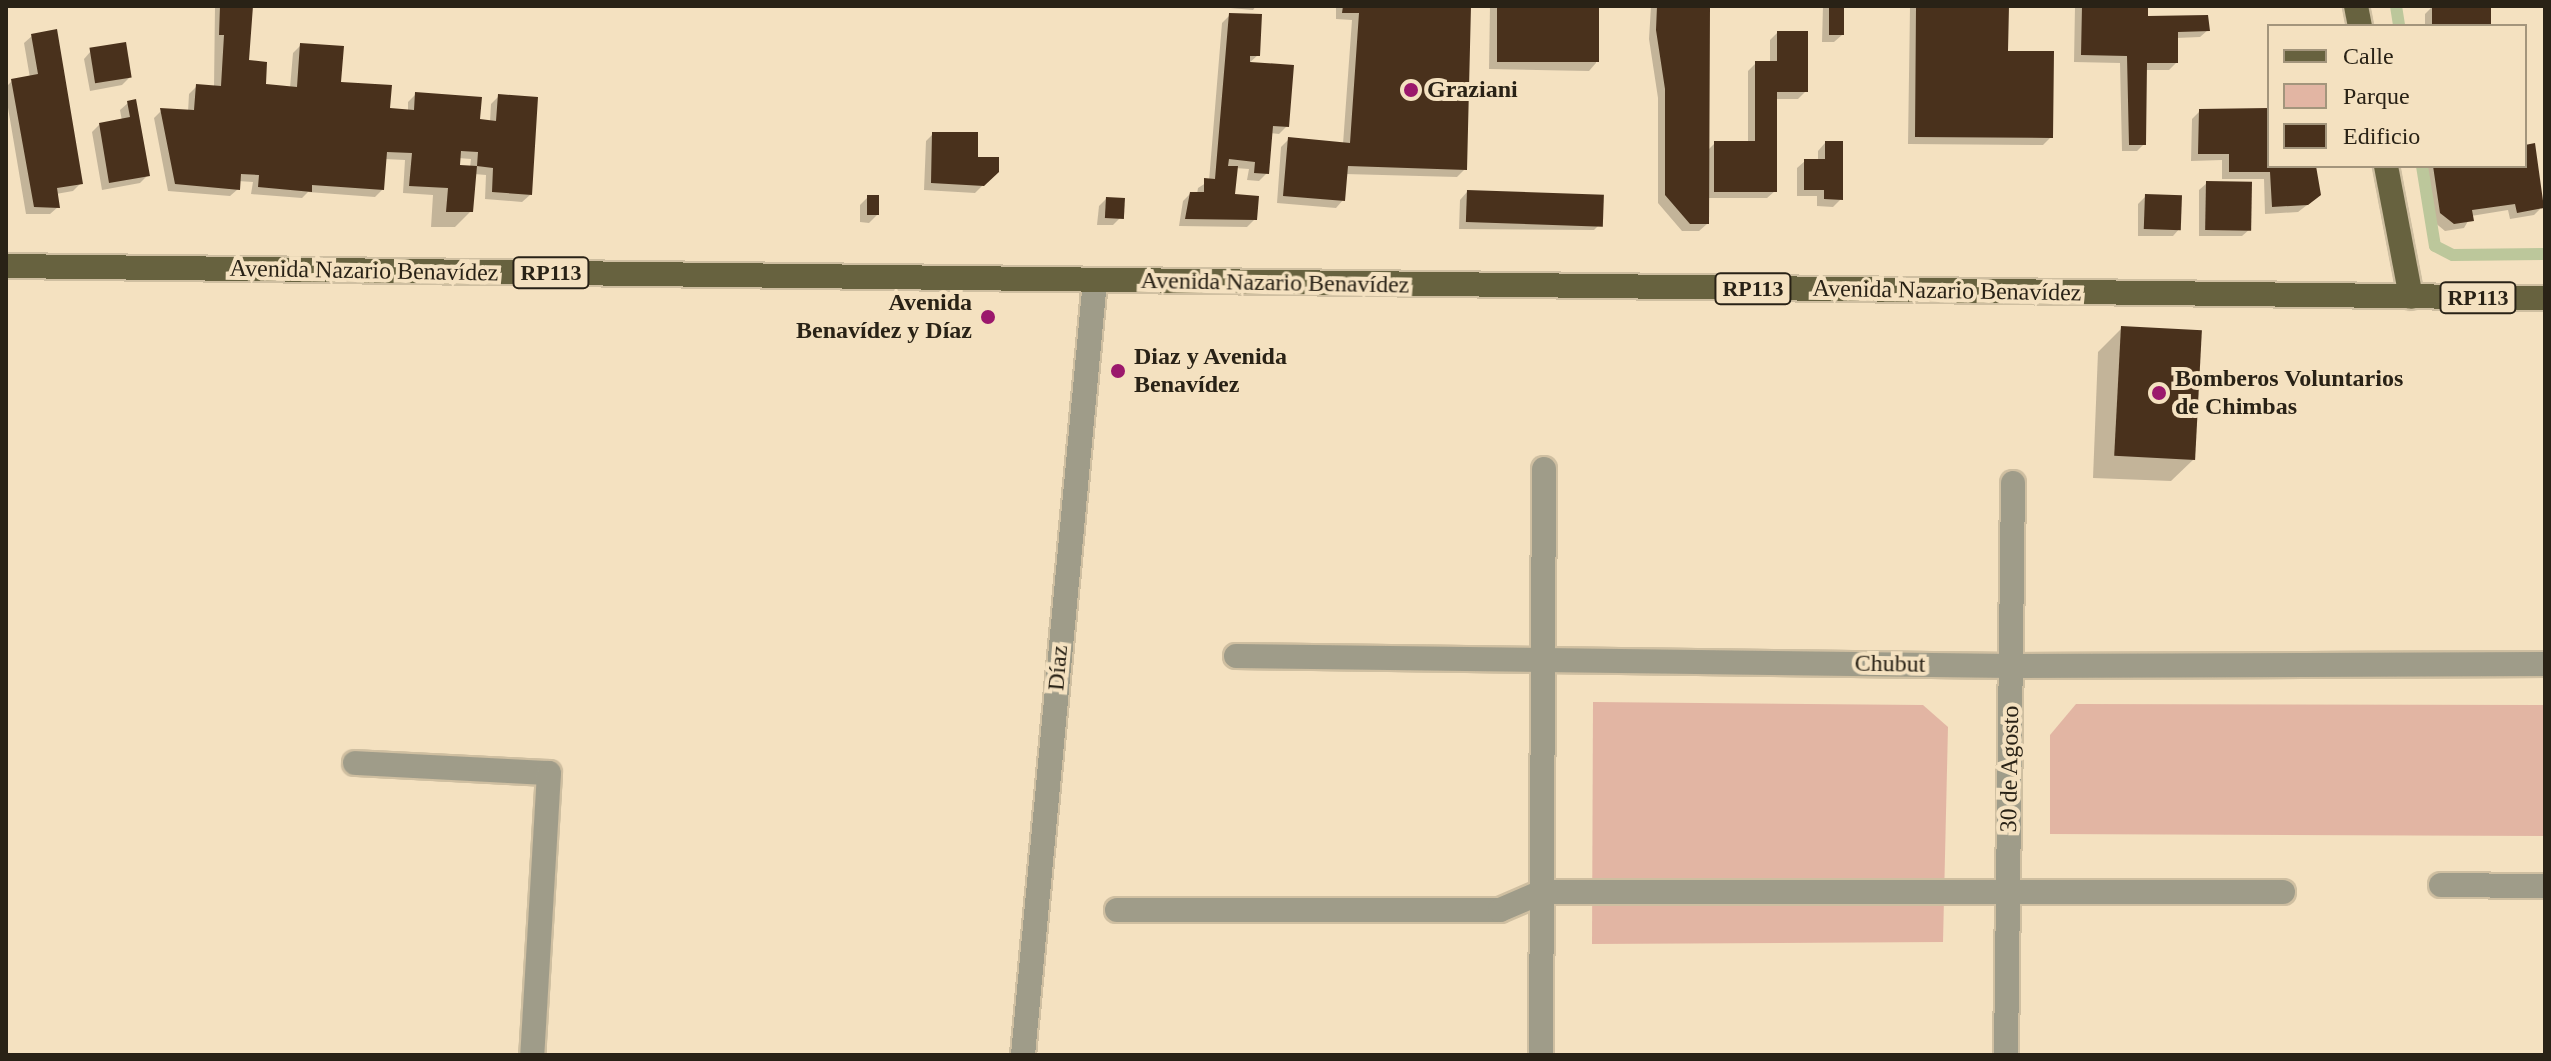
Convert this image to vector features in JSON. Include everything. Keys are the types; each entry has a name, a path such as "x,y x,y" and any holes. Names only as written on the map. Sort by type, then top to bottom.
{"main road":[{"path":"2386,168 2411,297"},
{"name":"Avenida Nazario Benavídez","path":"6,266 2545,298"}],"street":[{"name":"Díaz","path":"1023,1055 1095,280"},
{"path":"1541,1055 1544,469"},
{"name":"30 de Agosto","path":"2006,1055 2013,483"},
{"name":"Chubut","path":"1236,656 2011,666 2545,664"},
{"path":"355,763 549,773 532,1055"},
{"path":"2441,885 2545,886"},
{"path":"1117,910 1500,910 1542,892 2283,892"}],"green space":[{"path":"1593,702 1923,705 1948,727 1943,942 1592,944"},
{"path":"2076,704 2545,705 2545,836 2050,834 2050,735"}],"building":[{"path":"220,6 253,6 249,60 267,62 266,84 297,87 300,43 344,46 341,82 392,85 390,108 414,110 415,92 482,97 480,119 496,121 498,94 538,97 532,195 492,192 493,168 477,166 473,212 446,212 448,188 409,186 412,153 387,152 384,190 312,185 312,192 258,187 259,175 241,174 240,190 175,184 160,108 194,110 196,84 221,86 224,35 219,35","holes":["461,151 478,152 477,166 460,165"]},
{"name":"Graziani","path":"1343,6 1471,6 1467,170 1348,166 1345,201 1283,196 1288,137 1350,143 1359,13 1342,13"},
{"path":"1497,6 1599,6 1599,62 1497,62"},
{"path":"1657,6 1710,6 1709,224 1690,224 1665,195 1665,89 1656,30"},
{"path":"1829,6 1844,6 1844,35 1829,35"},
{"path":"1916,6 2009,6 2008,51 2054,51 2053,138 1915,137"},
{"path":"2082,6 2148,6 2148,16 2208,15 2210,31 2178,32 2178,63 2147,63 2146,145 2129,145 2127,56 2081,55"},
{"path":"2432,6 2491,6 2491,24 2432,24"},
{"path":"1229,13 1262,14 1260,56 1250,56 1250,62 1294,65 1289,127 1273,126 1269,174 1254,173 1255,162 1229,159 1228,166 1238,166 1235,194 1259,196 1257,220 1185,219 1190,192 1204,192 1204,178 1215,179"},
{"path":"57,29 83,184 57,188 60,208 34,207 11,79 38,74 31,34"},
{"path":"1777,31 1808,31 1808,92 1777,92 1777,192 1714,192 1714,141 1755,141 1755,61 1777,61"},
{"path":"126,42 132,78 95,83 89,48"},
{"path":"136,99 150,176 109,183 99,123 130,117 127,101"},
{"path":"2267,108 2267,168 2316,168 2321,195 2308,205 2272,207 2270,172 2229,172 2229,154 2198,154 2199,109"},
{"path":"932,132 978,132 978,157 999,157 999,172 984,186 931,183"},
{"path":"1825,141 1843,141 1843,200 1824,199 1824,190 1804,190 1804,159 1825,159"},
{"path":"2535,143 2544,208 2517,213 2515,204 2472,210 2474,221 2454,224 2440,213 2433,168 2527,168 2527,145"},
{"path":"2206,181 2252,182 2251,231 2205,230"},
{"path":"1467,190 1604,195 1603,227 1466,222"},
{"path":"2145,194 2182,195 2181,230 2144,229"},
{"path":"867,195 879,195 879,215 867,215"},
{"path":"1106,197 1125,198 1124,219 1105,218"},
{"name":"Bomberos Voluntarios de Chimbas","path":"2121,326 2202,330 2195,460 2114,456"}],"waterway":[{"path":"2396,6 2399,24"},
{"path":"2422,168 2435,246 2453,255 2545,254"}],"place":[{"name":"Graziani","path":"1411,90"},
{"name":"Avenida Benavídez y Díaz","path":"988,317"},
{"name":"Diaz y Avenida Benavídez","path":"1118,371"},
{"name":"Bomberos Voluntarios de Chimbas","path":"2159,393"}]}
